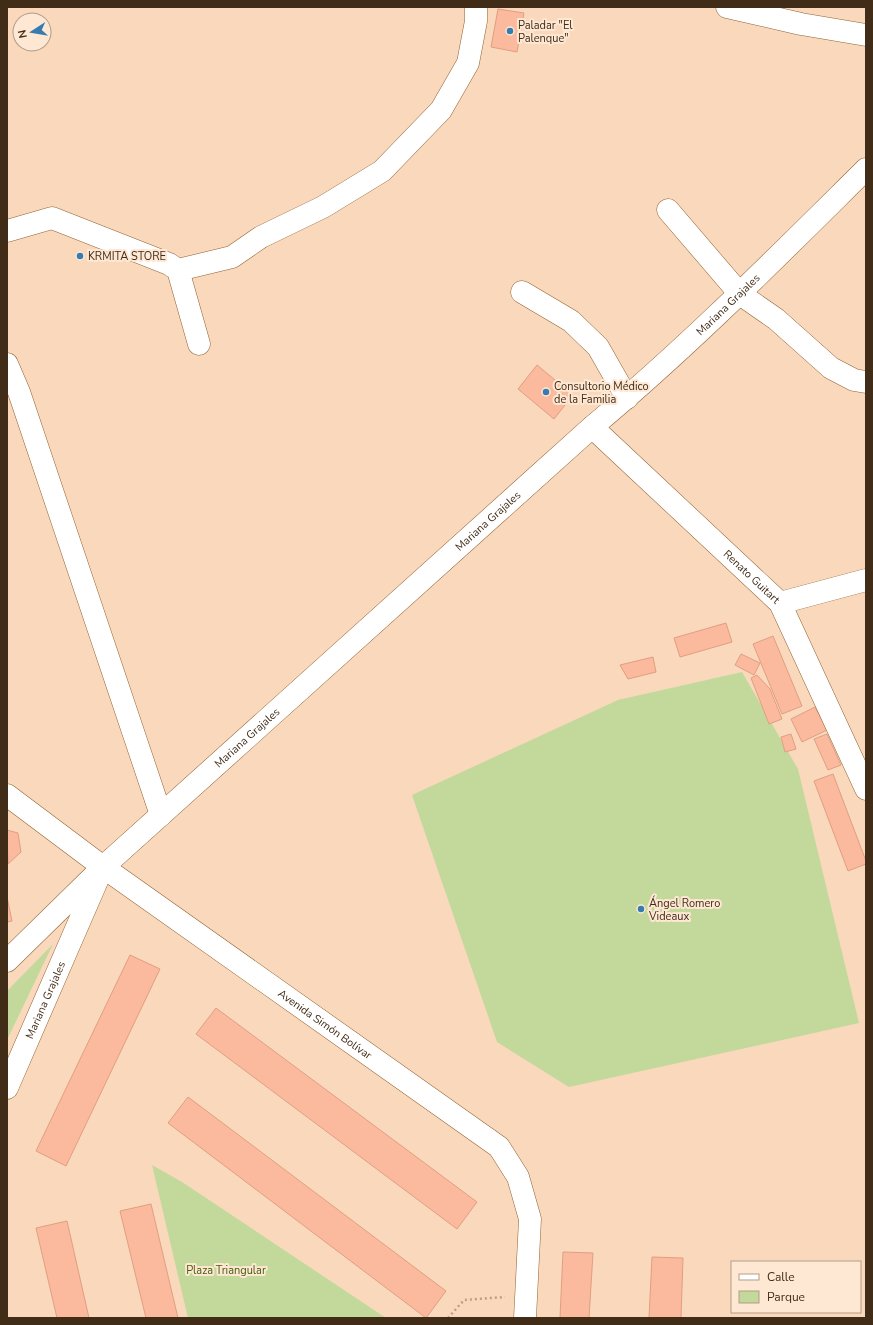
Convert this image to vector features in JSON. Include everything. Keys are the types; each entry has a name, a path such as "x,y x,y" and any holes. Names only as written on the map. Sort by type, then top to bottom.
{"street":[{"path":"178,270 232,256 261,237 323,207 382,171 441,110 468,63 476,21 476,7"},
{"path":"727,7 802,24 866,35"},
{"name":"Mariana Grajales","path":"7,961 103,867 592,427 627,398 740,294 866,169"},
{"path":"668,210 740,294 776,319 831,368 854,380 866,382"},
{"path":"7,231 52,218 169,264 178,270 199,344"},
{"path":"522,292 571,321 598,347 627,398"},
{"path":"7,364 19,392 161,815"},
{"name":"Renato Guitart","path":"592,427 780,603 866,789"},
{"path":"780,603 866,580"},
{"name":"Avenida Simón Bolívar","path":"7,795 103,867 499,1147 518,1176 530,1219 525,1318"},
{"name":"Mariana Grajales","path":"7,1088 103,867"}],"path":[{"path":"448,1318 464,1300 526,1296"}],"green space":[{"name":"Ángel Romero Videaux","path":"742,672 798,769 859,1023 569,1087 497,1042 412,795 618,700"},
{"path":"53,944 7,1040 7,991"},
{"name":"Plaza Triangular","path":"152,1165 182,1182 386,1318 188,1318"}],"building":[{"path":"498,9 524,13 517,52 491,47"},
{"name":"Consultorio Médico de la Familia","path":"537,365 573,395 554,419 518,389"},
{"path":"726,623 732,642 680,657 674,638"},
{"path":"773,636 802,706 782,714 753,644"},
{"path":"741,654 760,663 754,675 735,665"},
{"path":"653,657 656,672 628,679 620,665"},
{"path":"757,675 770,689 782,719 769,724 751,678"},
{"path":"815,707 827,730 802,742 791,719"},
{"path":"791,734 796,749 785,752 781,737"},
{"path":"827,734 841,765 828,770 814,739"},
{"path":"833,774 866,861 866,864 848,871 814,781"},
{"path":"7,830 18,833 21,852 8,864"},
{"path":"7,897 12,921 7,922"},
{"path":"130,955 160,969 66,1166 36,1151"},
{"path":"216,1008 477,1202 457,1229 196,1034"},
{"path":"188,1097 446,1291 426,1318 168,1123"},
{"path":"151,1204 178,1318 146,1318 120,1211"},
{"path":"67,1221 89,1318 57,1318 36,1228"},
{"path":"563,1252 593,1253 589,1318 560,1318"},
{"path":"652,1257 683,1258 681,1318 649,1318"}],"place":[{"name":"Paladar \"El Palenque\"","path":"510,31"},
{"name":"KRMITA STORE","path":"80,256"},
{"name":"Consultorio Médico de la Familia","path":"546,392"},
{"name":"Ángel Romero Videaux","path":"641,909"}]}
